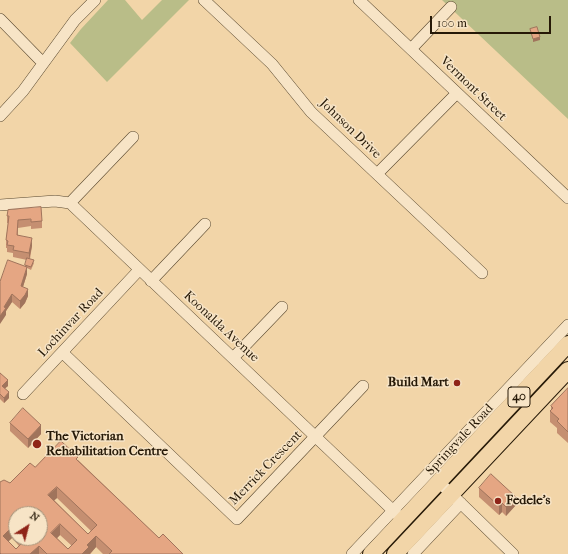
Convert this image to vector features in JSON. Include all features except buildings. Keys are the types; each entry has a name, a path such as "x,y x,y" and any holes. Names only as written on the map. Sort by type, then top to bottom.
{"highway":[{"name":"Springvale Road","path":"371,554 398,515 439,482 568,344"},
{"name":"40","path":"395,554 456,499 568,370"}],"street":[{"path":"0,116 23,91 75,20 95,0"},
{"name":"Johnson Drive","path":"204,0 272,64 311,112 482,273"},
{"name":"Vermont Street","path":"359,0 568,198"},
{"path":"411,49 451,7"},
{"path":"0,19 43,63"},
{"path":"377,174 456,93"},
{"path":"0,204 55,200 70,204 133,137"},
{"name":"Koonalda Avenue","path":"70,204 398,515"},
{"path":"151,281 205,224"},
{"name":"Lochinvar Road","path":"23,394 63,353 139,270"},
{"path":"233,358 282,307"},
{"name":"Springvale Road","path":"352,554 398,515 443,459 568,325"},
{"name":"Merrick Crescent","path":"63,353 237,519 316,437"},
{"path":"316,437 363,386"},
{"path":"439,482 512,554"},
{"path":"413,554 456,499"}],"green space":[{"path":"108,0 125,0 142,20 162,0 189,0 107,82 70,43"},
{"path":"442,0 568,0 568,119"}],"place":[{"name":"Build Mart","path":"457,383"},
{"name":"The Victorian Rehabilitation Centre","path":"37,444"},
{"name":"Fedele's","path":"498,501"}]}
